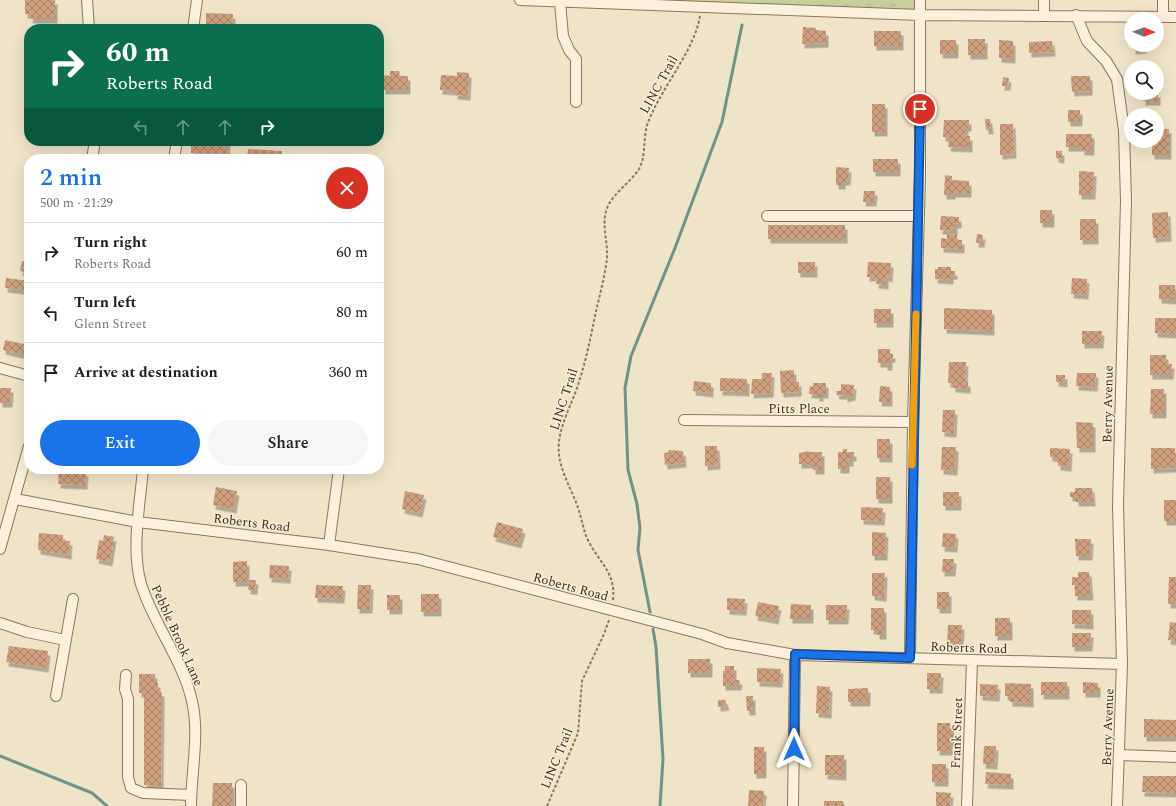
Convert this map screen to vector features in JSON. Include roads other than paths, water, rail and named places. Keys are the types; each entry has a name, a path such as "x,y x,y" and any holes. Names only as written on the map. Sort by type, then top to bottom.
{"street":[{"path":"87,0 89,24"},
{"path":"193,24 196,0"},
{"path":"520,0 920,15 1124,16"},
{"path":"910,658 913,422 919,216 920,0"},
{"path":"1044,0 1044,16"},
{"path":"1163,0 1163,12"},
{"path":"560,2 563,36 569,50 576,59 576,102"},
{"name":"Berry Avenue","path":"1076,15 1087,41 1106,61 1117,79 1124,131 1126,201 1118,505 1122,664 1117,806"},
{"path":"1164,17 1176,17"},
{"path":"767,216 919,216"},
{"path":"0,368 24,375"},
{"name":"Pitts Place","path":"684,420 913,422"},
{"path":"0,549 24,465"},
{"name":"Pebble Brook Lane","path":"143,474 137,548 140,582 150,609 179,665 190,693 193,706 195,726 191,806"},
{"path":"329,545 338,474"},
{"name":"Roberts Road","path":"15,499 138,522 329,545 418,559 702,634 727,643 795,654 972,661 1122,664"},
{"path":"56,696 73,598"},
{"path":"0,623 27,632 65,640"},
{"path":"793,806 795,654"},
{"name":"Frank Street","path":"967,806 972,661"},
{"path":"126,675 128,699 128,777 131,788 143,793 191,795"},
{"path":"1119,755 1176,757"},
{"path":"241,784 241,806"}],"waterway":[{"path":"650,612 638,550 640,528 637,504 628,470 625,388 631,356 675,248 722,122 742,25"},
{"path":"653,629 656,647 663,759 660,806"},
{"path":"0,756 92,793 107,806"}]}
